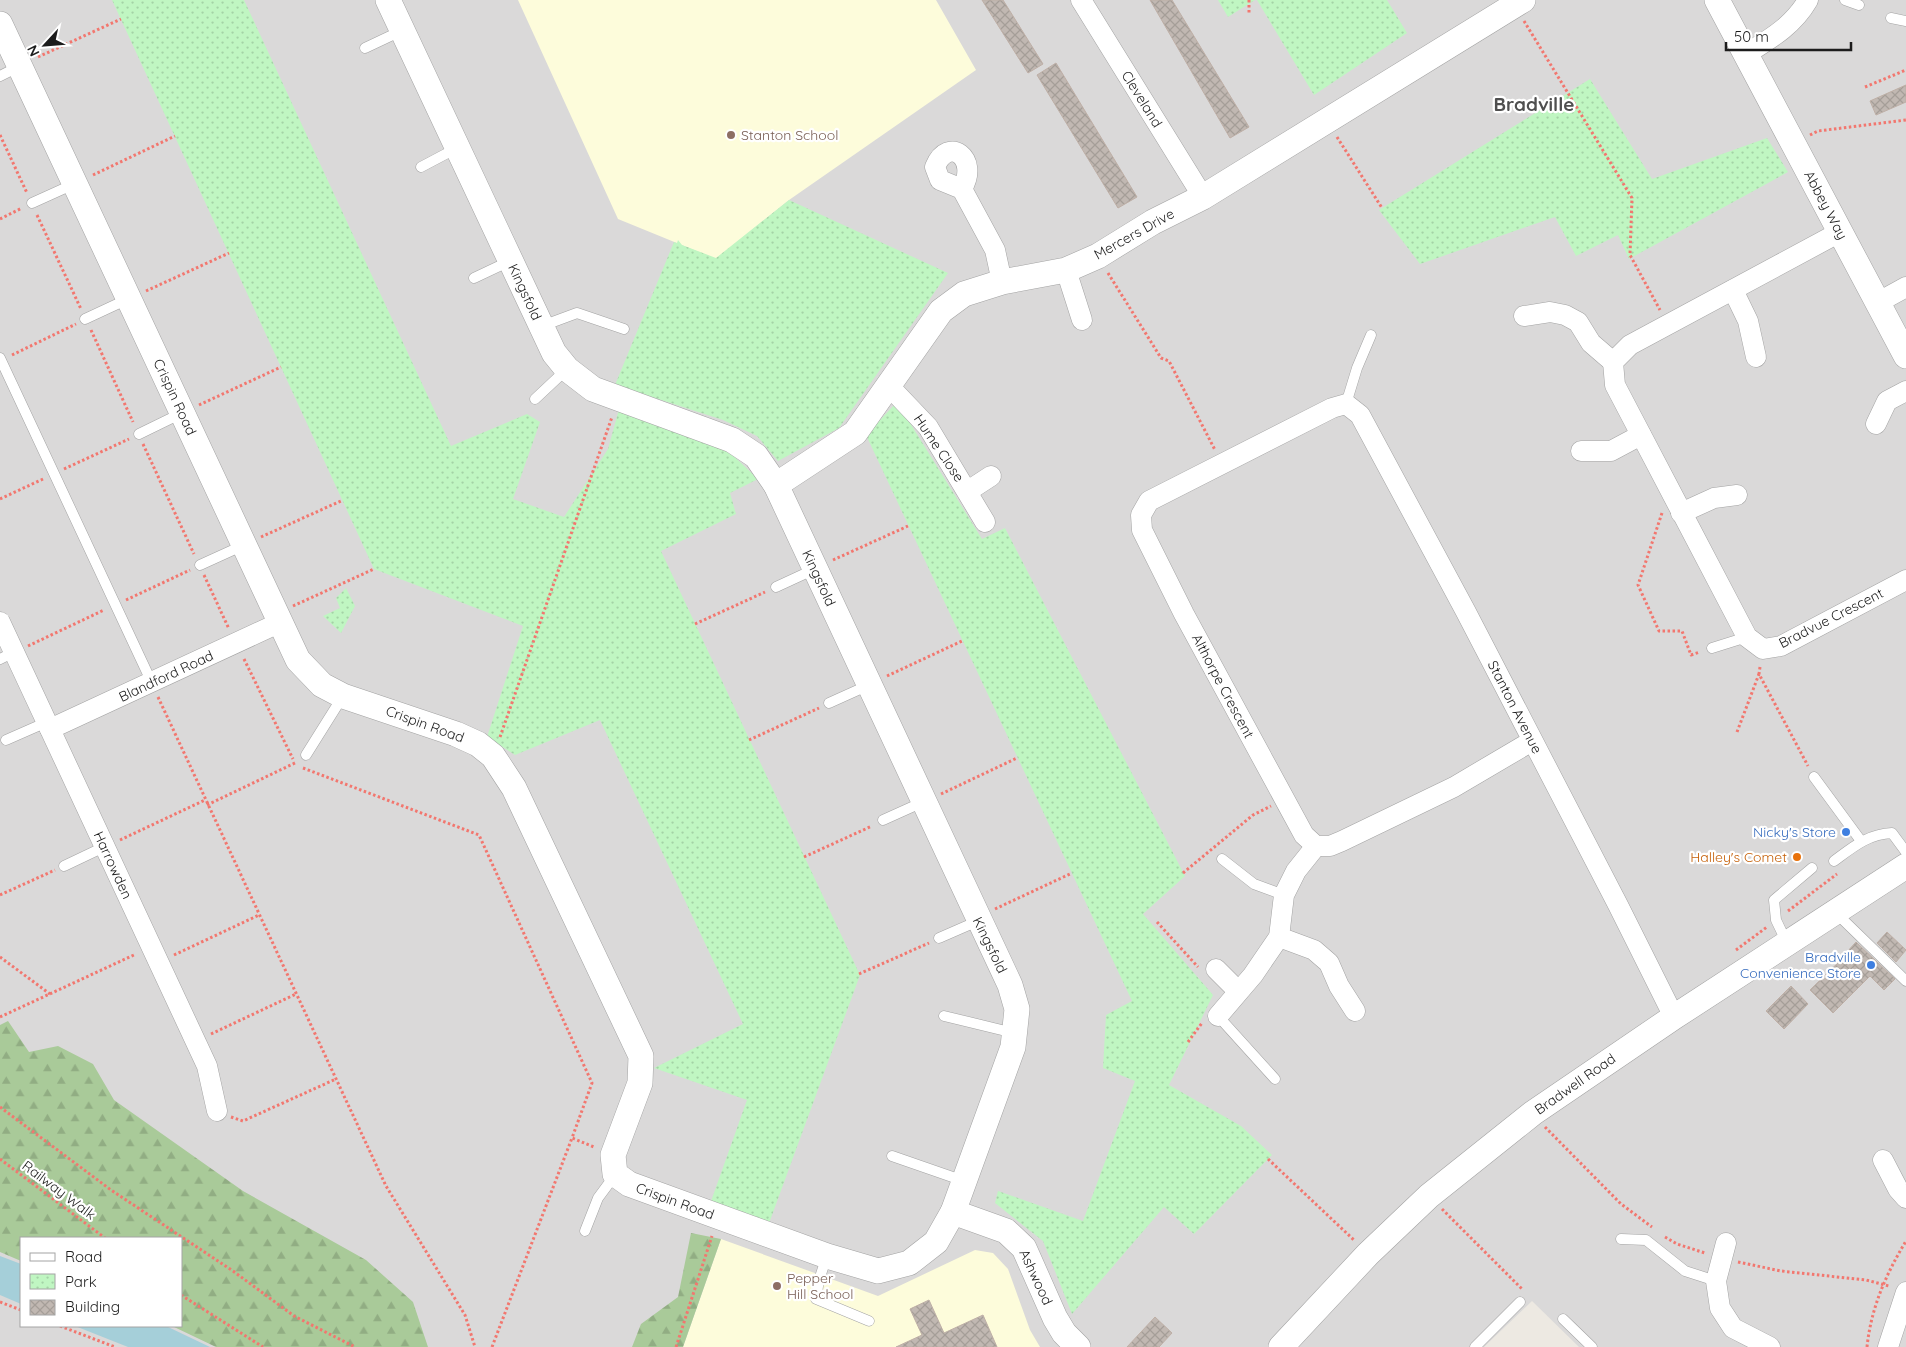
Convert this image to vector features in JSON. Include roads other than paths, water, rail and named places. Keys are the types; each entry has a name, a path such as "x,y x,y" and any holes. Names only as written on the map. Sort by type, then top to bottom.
{"street":[{"name":"Kingsfold","path":"388,0 554,354 567,369 592,389 732,440 756,456 776,485 977,919 1010,985 1017,1009 1012,1047 953,1212 936,1242 909,1263"},
{"name":"Cleveland","path":"1081,0 1202,197"},
{"name":"Abbey Way","path":"1717,0 1906,356"},
{"path":"1746,54 1782,32 1802,10 1808,0"},
{"name":"Mercers Drive","path":"776,485 855,433 941,311 964,294 1002,282 1066,270 1098,256 1153,222 1202,197 1511,4"},
{"name":"Crispin Road","path":"0,24 10,71 75,184 298,660 322,685 344,696 456,734 478,744 493,756 514,788 641,1056 640,1082 613,1155 615,1174 629,1184 827,1256 878,1271 909,1263"},
{"path":"962,189 995,250 1002,282"},
{"path":"1613,362 1630,345 1840,232"},
{"path":"1066,270 1082,320"},
{"path":"1877,303 1906,287"},
{"path":"1733,290 1748,321 1756,357"},
{"path":"1524,316 1550,312 1565,315 1578,322 1591,343 1613,362 1615,385 1679,508 1755,643"},
{"name":"Hume Close","path":"888,385 928,427 985,522"},
{"path":"1876,424 1887,401 1906,391"},
{"name":"Althorpe Crescent","path":"1316,846 1304,835 1184,614 1142,530 1141,515 1148,501 1332,408 1346,404"},
{"name":"Stanton Avenue","path":"1346,404 1360,415 1466,612 1674,1017"},
{"path":"1581,451 1611,451 1641,435"},
{"name":"Hume Close","path":"968,491 991,476"},
{"path":"1679,508 1714,498 1737,496"},
{"name":"Bradvue Crescent","path":"1755,643 1781,646 1906,580"},
{"name":"Blandford Road","path":"48,725 152,683 279,618"},
{"name":"Harrowden","path":"0,622 7,656 48,725 196,1041 207,1066 218,1111"},
{"path":"1218,1016 1253,975 1279,938 1284,895 1296,871 1316,846 1330,846 1378,825 1454,787 1532,741"},
{"name":"Bradwell Road","path":"1281,1347 1368,1254 1429,1196 1533,1113 1674,1017 1906,866"},
{"path":"1279,938 1314,950 1329,963 1339,986 1355,1011"},
{"path":"1216,969 1238,991"},
{"path":"1883,1160 1898,1189 1906,1198"},
{"name":"Ashwood","path":"953,1212 1006,1231 1024,1248 1054,1318 1064,1333 1078,1347"},
{"path":"1724,1251 1716,1281 1720,1308 1733,1328 1770,1347"},
{"path":"1888,1347 1906,1292"}],"lane":[{"path":"1846,0 1859,5"},
{"path":"1892,18 1906,21"},
{"path":"366,48 402,30"},
{"path":"421,166 458,148"},
{"path":"32,204 75,184"},
{"path":"474,278 511,260"},
{"path":"85,319 129,299"},
{"path":"542,326 577,313 624,329"},
{"path":"1346,404 1356,368 1371,336"},
{"path":"0,359 152,683"},
{"path":"534,400 567,369"},
{"path":"139,434 183,413"},
{"path":"200,565 245,545"},
{"path":"776,587 815,569"},
{"path":"1712,648 1755,643"},
{"path":"829,703 869,685"},
{"path":"306,755 344,696"},
{"path":"6,740 48,725"},
{"path":"1814,777 1861,842"},
{"path":"884,820 923,802"},
{"path":"1834,861 1861,842 1882,834 1892,833 1906,852"},
{"path":"64,866 104,847"},
{"path":"1222,859 1254,884 1284,895"},
{"path":"1787,944 1776,920 1774,900 1812,868"},
{"path":"1835,912 1906,981"},
{"path":"938,938 977,919"},
{"path":"944,1016 1014,1033"},
{"path":"1218,1016 1275,1079"},
{"path":"892,1156 964,1181"},
{"path":"585,1231 598,1198 615,1174"},
{"path":"1621,1239 1646,1240 1685,1271 1716,1281"},
{"path":"827,1256 818,1280 816,1299 869,1321"},
{"path":"1475,1347 1520,1302"},
{"path":"1563,1319 1592,1347"}],"water":[{"path":"0,1256 20,1264 20,1304 0,1295"},
{"path":"78,1327 168,1327 210,1347 128,1347"}],"place":[{"name":"Stanton School","path":"731,135"},
{"name":"Nicky's Store","path":"1846,832"},
{"name":"Halley's Comet","path":"1797,857"},
{"name":"Bradville Convenience Store","path":"1871,965"},
{"name":"Pepper Hill School","path":"777,1286"}],"district":[{"name":"Bradville","path":"1534,104"}]}
